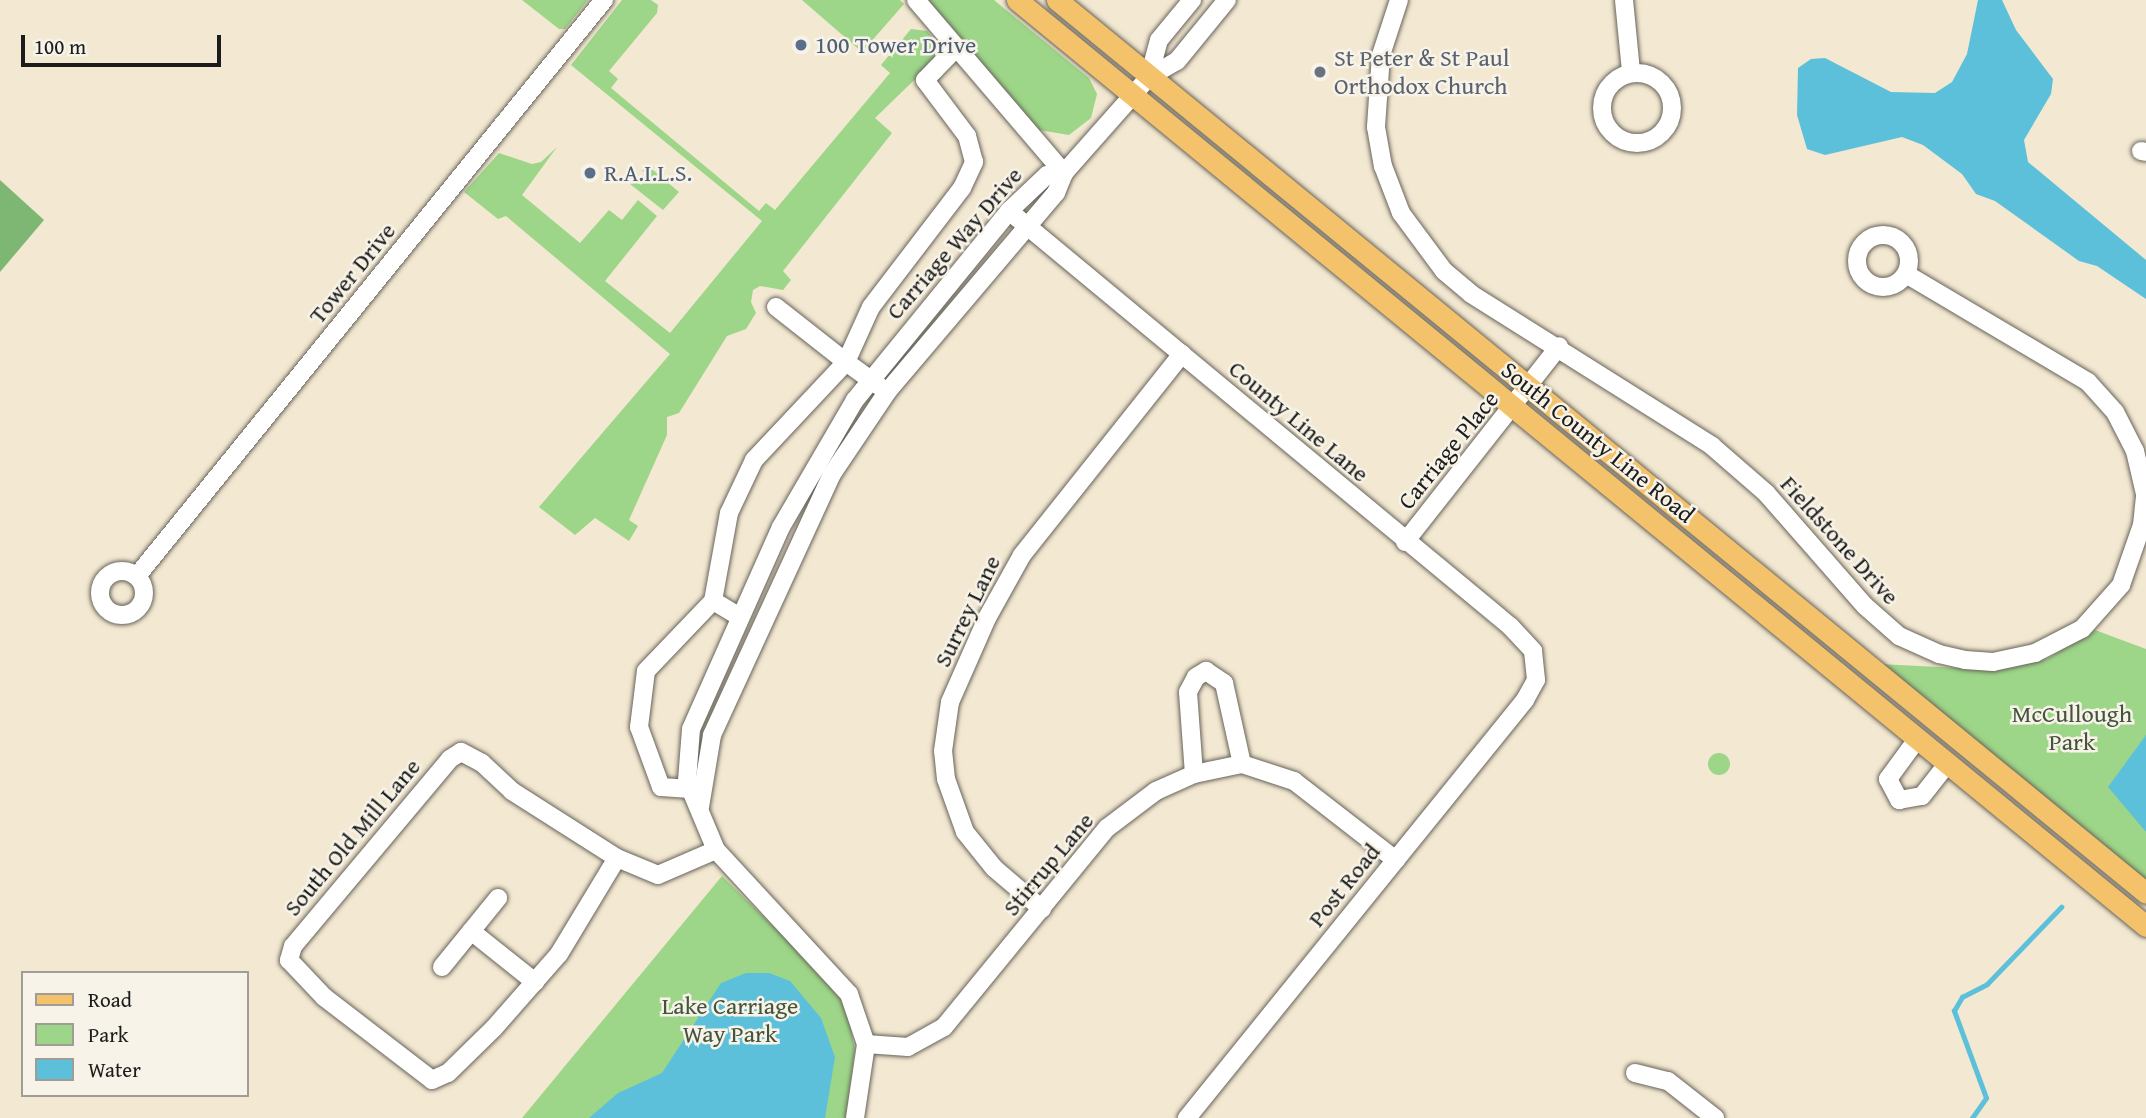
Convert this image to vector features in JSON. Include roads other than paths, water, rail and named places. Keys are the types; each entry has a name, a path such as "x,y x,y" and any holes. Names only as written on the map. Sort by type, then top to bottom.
{"main road":[{"name":"South County Line Road","path":"1017,0 2146,926"},
{"name":"South County Line Road","path":"1057,0 1528,389 2146,893"}],"street":[{"name":"Tower Drive","path":"137,576 604,0"},
{"path":"916,0 1064,173 1149,77 1177,61 1227,0"},
{"path":"1149,77 1159,40 1192,0"},
{"name":"Fieldstone Drive","path":"1399,0 1381,55 1376,127 1383,166 1401,213 1429,255 1460,285 1676,420 1740,470 1790,518 1875,617 1899,636 1939,654 1965,660 1993,662 2035,653 2082,629 2121,585 2142,524 2144,495 2135,451 2115,412 2082,377 1906,274"},
{"path":"1624,0 1631,72"},
{"path":"690,789 661,787 639,727 646,671 713,601 729,513 754,460 846,362 871,307 962,188 974,162 967,136 925,80 956,48"},
{"path":"1631,72 1653,77 1666,86 1673,106 1668,123 1656,138 1635,144 1618,137 1603,116 1605,91 1616,77 1631,72"},
{"name":"Carriage Way Drive","path":"699,809 712,735 832,474 887,392 1056,193 1064,173 1047,175 1009,211 870,381 815,464 740,617 709,685 690,737 686,766 690,789 716,850 840,980 866,1044"},
{"name":"County Line Lane","path":"1009,211 1405,542 1526,639 1533,651 1536,680"},
{"path":"776,307 887,392"},
{"path":"1528,389 1559,346"},
{"name":"Surrey Lane","path":"1042,909 994,869 965,832 946,779 943,751 950,702 987,618 1022,555 1182,354"},
{"name":"Carriage Place","path":"1405,542 1528,389"},
{"path":"815,464 832,474"},
{"path":"713,601 740,617"},
{"path":"1194,774 1188,692 1206,671 1224,683 1242,764"},
{"name":"Post Road","path":"1187,1118 1525,700 1536,680"},
{"path":"709,685 730,694"},
{"path":"1918,738 1888,779 1899,800 1922,796 1948,763"},
{"name":"South Old Mill Lane","path":"535,982 448,1073 432,1080 324,997 289,960 293,946 310,925 450,759 461,752 482,763 512,792 617,858"},
{"name":"Stirrup Lane","path":"866,1044 908,1047 929,1038 944,1027 1107,828 1156,791 1194,774 1242,764 1294,781 1395,860"},
{"path":"471,931 535,982 559,954 617,858 658,875 716,850"},
{"path":"442,967 498,898"},
{"path":"855,1118 866,1044"},
{"path":"1635,1073 1668,1080 1715,1118"}],"water":[{"path":"1978,0 2002,0 2016,30 2053,79 2051,94 2024,140 2028,162 2146,260 2146,299 2097,266 2079,261 1995,201 1976,194 1962,174 1923,145 1902,137 1825,155 1807,149 1797,115 1798,68 1811,59 1825,58 1891,92 1935,93 1952,82 1967,54"},
{"path":"2146,735 2146,832 2108,787"},
{"path":"746,973 769,973 790,981 821,1018 835,1057 825,1118 589,1118 618,1093 662,1073 721,983"}],"waterway":[{"path":"1972,1118 1986,1098 1954,1011 1962,997 1987,984 2061,907"}],"place":[{"name":"100 Tower Drive","path":"801,45"},
{"name":"St Peter & St Paul Orthodox Church","path":"1320,72"},
{"name":"R.A.I.L.S.","path":"590,173"}],"park label":[{"name":"McCullough Park","path":"2072,728"},
{"name":"Lake Carriage Way Park","path":"730,1020"}]}
